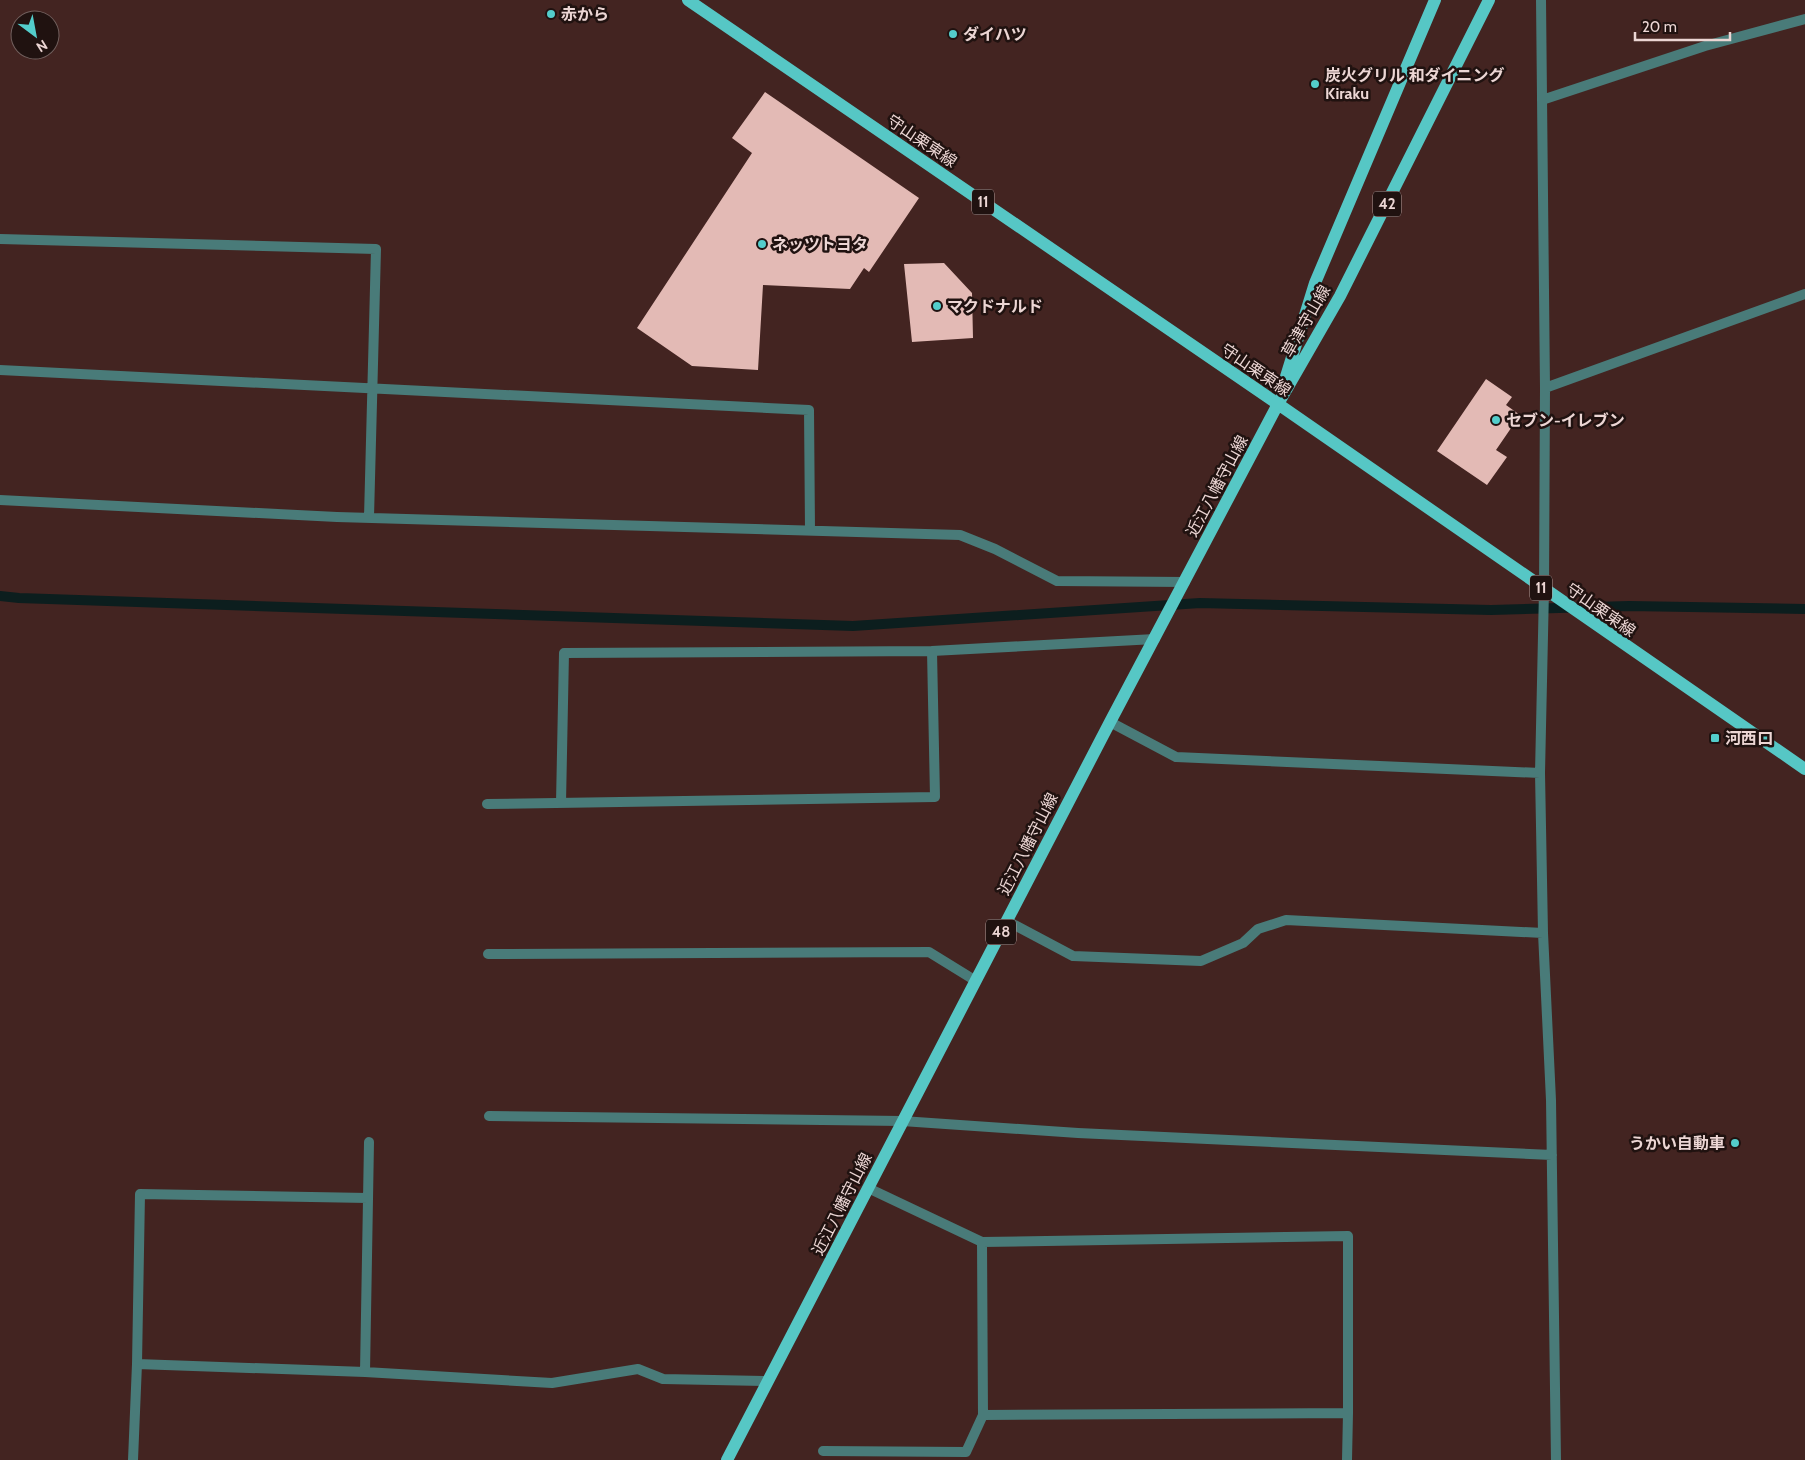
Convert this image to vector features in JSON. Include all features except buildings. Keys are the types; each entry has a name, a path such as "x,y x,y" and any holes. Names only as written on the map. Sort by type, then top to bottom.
{"main road":[{"name":"守山栗東線","path":"688,0 1278,404 1805,769"},
{"name":"草津守山線","path":"1278,404 1315,283 1435,0"},
{"name":"草津守山線","path":"1278,404 1340,296 1489,0"},
{"name":"近江八幡守山線","path":"727,1460 1110,722 1278,404"}],"street":[{"path":"1542,0 1545,388 1544,590 1540,773 1543,933 1551,1100 1556,1460"},
{"path":"1542,100 1705,46 1805,19"},
{"path":"0,239 376,249 369,518"},
{"path":"1545,388 1805,294"},
{"path":"0,370 809,410 810,530"},
{"path":"0,500 369,518 960,535 994,549 1057,582 1185,582"},
{"path":"561,803 564,653 932,651 1155,639"},
{"path":"487,804 935,797 932,651"},
{"path":"1110,722 1176,757 1540,773"},
{"path":"1007,921 1074,956 1201,961 1243,943 1258,929 1286,920 1543,933"},
{"path":"488,954 928,952 976,981"},
{"path":"489,1116 902,1121 1078,1133 1552,1155"},
{"path":"365,1372 369,1142"},
{"path":"868,1188 982,1242 1348,1236 1347,1460"},
{"path":"133,1460 140,1194 368,1198"},
{"path":"823,1451 966,1452 983,1415 982,1242"},
{"path":"137,1364 365,1372 552,1382 638,1369 663,1379 768,1381"},
{"path":"983,1415 1348,1413"}],"waterway":[{"path":"0,596 853,626 1200,603 1491,610 1629,606 1805,609"}],"place":[{"name":"赤から","path":"551,14"},
{"name":"ダイハツ","path":"953,34"},
{"name":"炭火グリル 和ダイニング Kiraku","path":"1315,84"},
{"name":"ネッツトヨタ","path":"762,244"},
{"name":"マクドナルド","path":"937,306"},
{"name":"セブン-イレブン","path":"1496,420"},
{"name":"河西口","path":"1715,738"},
{"name":"うかい自動車","path":"1735,1143"}]}
